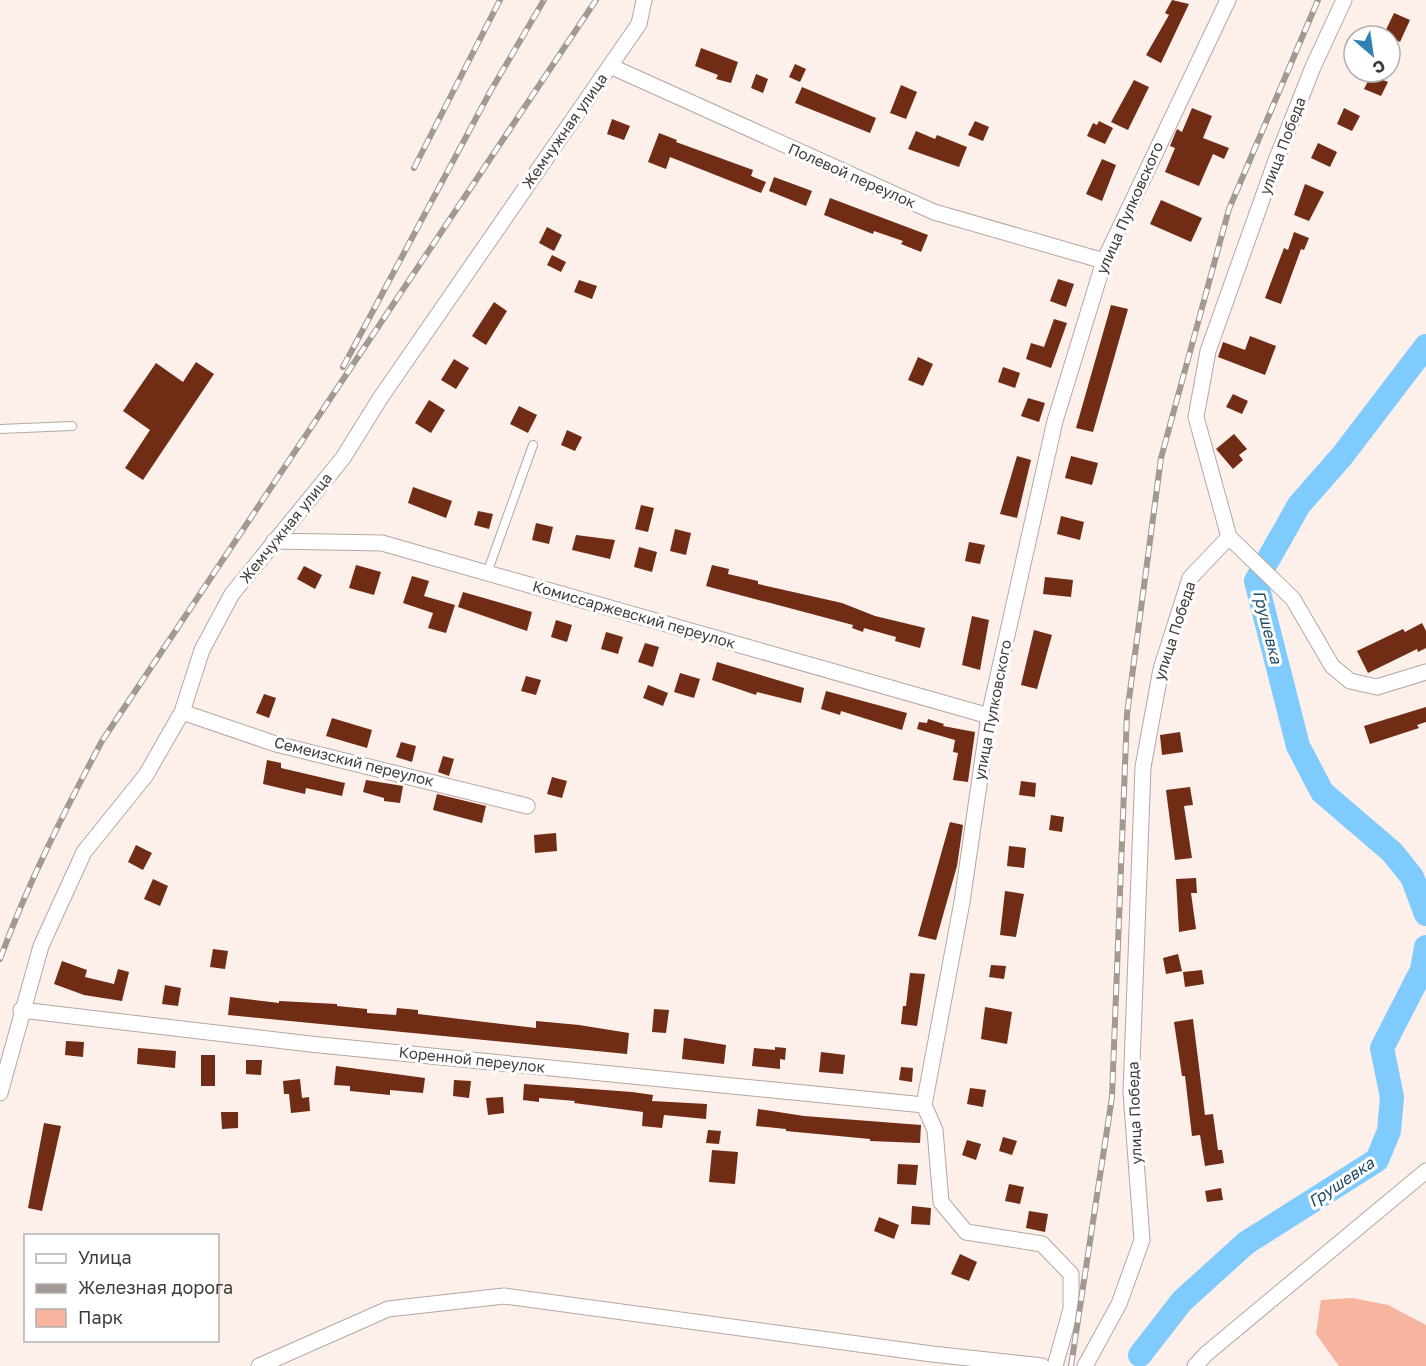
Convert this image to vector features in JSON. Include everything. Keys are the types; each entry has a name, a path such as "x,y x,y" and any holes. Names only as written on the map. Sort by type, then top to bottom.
{"street":[{"name":"Жемчужная улица","path":"0,1093 21,1010 41,946 84,852 146,775 182,712 202,650 232,594 343,458 381,397 639,24 644,0"},
{"name":"улица Пулковского","path":"924,1106 962,902 989,716 1055,421 1104,261 1228,0"},
{"name":"улица Победа","path":"1086,1366 1119,1304 1142,1240 1131,1092 1143,767 1161,669 1190,578 1229,537 1196,417 1208,351 1275,163 1313,67 1344,0"},
{"name":"Полевой переулок","path":"610,66 934,212 1104,261"},
{"path":"1229,537 1293,599 1332,666 1350,681 1377,687 1426,672"},
{"name":"Комиссаржевский переулок","path":"274,542 382,543 989,716"},
{"name":"Семеизский переулок","path":"182,712 276,744 527,806"},
{"name":"Коренной переулок","path":"21,1010 310,1044 924,1106"},
{"path":"924,1106 935,1130 941,1202 966,1232 1042,1244 1071,1274 1071,1309 1055,1366"},
{"path":"1195,1366 1206,1353 1426,1171"},
{"path":"259,1366 388,1309 504,1296 927,1360 1042,1366"}],"lane":[{"path":"0,429 72,426"},
{"path":"487,573 533,445"}],"green space":[{"path":"1352,1298 1388,1305 1426,1325 1426,1366 1339,1366 1316,1334 1321,1300"}],"building":[{"path":"1172,0 1189,4 1161,63 1146,55 1169,15 1165,13"},
{"path":"1394,13 1410,20 1402,38 1402,24 1389,24"},
{"path":"701,48 738,62 731,83 716,79 718,75 695,66"},
{"path":"795,64 806,69 800,82 789,77"},
{"path":"756,74 768,79 763,93 751,88"},
{"path":"1134,80 1149,87 1128,130 1111,122"},
{"path":"1366,84 1387,84 1381,96 1364,89"},
{"path":"901,85 917,92 906,119 890,113"},
{"path":"802,87 876,118 870,133 795,103"},
{"path":"1192,108 1212,116 1203,138 1229,148 1224,159 1213,154 1199,186 1165,172 1175,148 1170,146 1177,129 1182,132"},
{"path":"1344,108 1360,116 1352,131 1337,124"},
{"path":"612,119 630,126 624,140 607,134"},
{"path":"975,121 989,127 983,141 968,135"},
{"path":"1099,121 1113,128 1105,144 1087,136 1093,123 1097,125"},
{"path":"916,131 935,139 937,135 967,147 959,167 908,149"},
{"path":"659,133 677,140 676,142 753,170 751,176 766,182 761,193 670,157 666,169 648,162"},
{"path":"1318,143 1337,152 1330,167 1311,158"},
{"path":"1102,159 1116,165 1102,201 1086,194"},
{"path":"774,177 812,191 806,206 769,191"},
{"path":"1305,184 1324,192 1309,221 1294,215"},
{"path":"830,198 928,235 921,252 901,244 903,241 874,231 873,234 824,215"},
{"path":"1161,200 1202,218 1191,242 1150,224"},
{"path":"547,227 562,235 554,251 539,243"},
{"path":"1294,232 1309,238 1304,250 1301,249 1281,304 1265,298 1284,248 1288,250"},
{"path":"552,255 566,262 561,272 547,265"},
{"path":"1058,279 1074,284 1066,307 1050,301"},
{"path":"579,280 597,286 592,299 574,292"},
{"path":"494,302 507,311 486,345 472,336"},
{"path":"1111,305 1128,309 1093,432 1076,428"},
{"path":"1054,319 1067,323 1051,368 1026,359 1031,343 1044,347"},
{"path":"1250,336 1276,346 1265,375 1218,357 1223,342 1245,350"},
{"path":"918,357 933,364 923,386 908,380"},
{"path":"454,359 469,368 456,389 441,380"},
{"path":"196,362 214,374 143,480 125,468 150,430 123,411 156,363 183,382"},
{"path":"1003,367 1020,373 1015,388 998,382"},
{"path":"1233,394 1248,401 1242,414 1226,407"},
{"path":"1028,398 1045,403 1039,422 1021,416"},
{"path":"429,400 445,410 431,433 415,423"},
{"path":"519,406 537,415 528,433 510,424"},
{"path":"567,430 582,437 575,451 561,445"},
{"path":"1234,434 1247,449 1239,455 1243,460 1233,469 1216,449"},
{"path":"1017,456 1031,460 1017,518 1000,514"},
{"path":"1071,456 1098,463 1092,485 1065,478"},
{"path":"413,487 452,501 446,518 408,503"},
{"path":"641,505 654,508 648,532 635,529"},
{"path":"478,511 493,514 489,529 474,525"},
{"path":"1061,516 1084,522 1080,540 1057,534"},
{"path":"536,523 553,527 549,544 532,540"},
{"path":"675,529 691,533 686,555 670,551"},
{"path":"576,535 615,540 610,559 572,550"},
{"path":"969,542 985,545 980,564 965,561"},
{"path":"639,547 657,552 652,572 634,567"},
{"path":"356,565 381,572 374,595 349,588"},
{"path":"712,565 729,569 728,574 758,581 758,584 842,603 875,616 925,628 920,648 895,641 896,637 864,628 863,632 852,628 853,625 706,586"},
{"path":"304,566 322,575 315,589 297,579"},
{"path":"412,576 429,581 424,596 455,605 446,633 428,628 433,613 403,603"},
{"path":"1045,577 1073,580 1071,597 1043,594"},
{"path":"463,592 532,612 527,631 458,607"},
{"path":"972,616 989,620 980,670 962,665"},
{"path":"556,620 572,625 567,642 551,637"},
{"path":"1422,623 1426,631 1426,648 1418,652 1417,649 1368,673 1357,651 1403,629 1405,632"},
{"path":"1034,630 1052,635 1037,689 1021,685"},
{"path":"606,632 623,637 618,654 601,649"},
{"path":"645,643 659,647 653,667 638,662"},
{"path":"717,662 804,688 801,703 757,692 756,695 712,680"},
{"path":"680,673 700,679 694,698 674,692"},
{"path":"526,676 541,680 536,695 521,691"},
{"path":"648,685 668,693 663,706 643,698"},
{"path":"826,691 907,713 902,730 841,711 840,715 821,709"},
{"path":"264,694 276,698 269,718 256,713"},
{"path":"1426,707 1426,722 1417,725 1419,728 1370,744 1364,726"},
{"path":"332,718 372,730 367,748 326,736"},
{"path":"928,719 944,724 943,726 975,732 968,782 953,780 958,753 953,752 955,740 917,729 919,722 927,723"},
{"path":"1180,732 1183,752 1162,755 1160,735"},
{"path":"401,742 416,746 412,762 396,757"},
{"path":"443,756 454,759 449,776 438,772"},
{"path":"267,760 281,763 281,768 345,783 342,796 306,788 305,794 263,784"},
{"path":"552,777 567,781 562,798 547,794"},
{"path":"366,780 403,786 400,803 384,801 384,798 363,792"},
{"path":"1021,781 1036,783 1035,797 1019,795"},
{"path":"1190,787 1193,805 1184,806 1192,858 1175,860 1166,790"},
{"path":"437,794 486,806 482,823 433,810"},
{"path":"1051,815 1064,817 1062,832 1049,830"},
{"path":"950,822 963,825 957,866 936,940 918,936"},
{"path":"556,833 557,851 535,853 534,835"},
{"path":"136,845 152,853 143,870 128,862"},
{"path":"1009,846 1026,848 1024,868 1007,866"},
{"path":"1196,878 1197,893 1191,893 1196,929 1179,932 1176,879"},
{"path":"153,879 168,886 160,906 144,899"},
{"path":"1005,891 1024,894 1016,937 1000,935"},
{"path":"213,949 228,951 225,969 210,967"},
{"path":"1178,954 1182,971 1166,974 1163,958"},
{"path":"62,961 87,970 85,977 114,984 118,969 129,972 122,1001 84,995 54,984"},
{"path":"991,965 1006,966 1004,979 989,977"},
{"path":"1202,970 1204,984 1185,987 1183,972"},
{"path":"910,973 925,974 917,1026 901,1024"},
{"path":"165,985 181,988 178,1006 162,1004"},
{"path":"230,997 279,1003 279,1001 337,1004 337,1006 367,1009 367,1013 396,1015 397,1008 418,1010 418,1014 536,1028 536,1021 579,1025 629,1033 627,1054 228,1015"},
{"path":"985,1007 1012,1012 1007,1044 981,1039"},
{"path":"654,1009 669,1010 666,1033 652,1032"},
{"path":"1193,1019 1205,1115 1213,1114 1218,1150 1222,1150 1224,1163 1205,1166 1200,1135 1192,1136 1185,1076 1182,1076 1174,1022"},
{"path":"684,1038 726,1045 724,1064 682,1059"},
{"path":"66,1041 84,1042 83,1057 65,1055"},
{"path":"775,1047 786,1048 785,1060 780,1059 780,1069 752,1066 754,1048 775,1050"},
{"path":"138,1048 176,1051 175,1068 137,1064"},
{"path":"821,1052 845,1055 843,1074 819,1072"},
{"path":"201,1055 215,1055 215,1086 201,1086"},
{"path":"246,1060 262,1060 261,1075 246,1074"},
{"path":"336,1066 425,1078 423,1093 390,1090 390,1095 350,1091 350,1086 334,1085"},
{"path":"901,1067 913,1068 912,1082 899,1080"},
{"path":"300,1079 302,1098 309,1097 310,1111 291,1113 289,1094 284,1094 283,1081"},
{"path":"454,1080 471,1081 469,1098 453,1096"},
{"path":"524,1084 632,1092 653,1095 652,1101 707,1104 706,1119 664,1115 662,1128 642,1126 643,1112 574,1103 575,1101 539,1098 539,1102 523,1100"},
{"path":"970,1088 986,1090 983,1107 967,1104"},
{"path":"503,1097 504,1113 488,1115 486,1098"},
{"path":"758,1109 804,1116 921,1125 920,1143 870,1141 870,1139 756,1126"},
{"path":"221,1112 238,1112 238,1128 222,1129"},
{"path":"44,1123 61,1126 42,1211 28,1208"},
{"path":"708,1130 721,1131 719,1144 706,1143"},
{"path":"1003,1137 1017,1141 1012,1155 999,1151"},
{"path":"967,1140 981,1144 976,1160 962,1155"},
{"path":"712,1150 738,1152 735,1184 709,1182"},
{"path":"898,1164 918,1165 916,1185 897,1184"},
{"path":"1009,1184 1024,1187 1020,1204 1005,1201"},
{"path":"1221,1188 1223,1200 1207,1202 1205,1191"},
{"path":"912,1206 931,1208 930,1225 911,1224"},
{"path":"1029,1211 1048,1214 1045,1232 1026,1228"},
{"path":"879,1217 899,1225 894,1239 874,1231"},
{"path":"960,1254 977,1262 969,1281 951,1274"}],"waterway":[{"name":"Грушевка","path":"1426,346 1342,456 1299,505 1256,581 1298,746 1322,792 1392,852 1412,877 1426,914"},
{"name":"Грушевка","path":"1140,1355 1182,1301 1246,1243 1377,1160 1389,1131 1392,1097 1382,1048 1422,970 1426,947"}],"railway":[{"path":"414,168 500,0"},
{"path":"343,367 490,92 544,0"},
{"path":"0,959 47,848 102,741 596,0"},
{"path":"1071,1366 1112,1097 1127,714 1161,458 1229,209 1318,0"}]}
